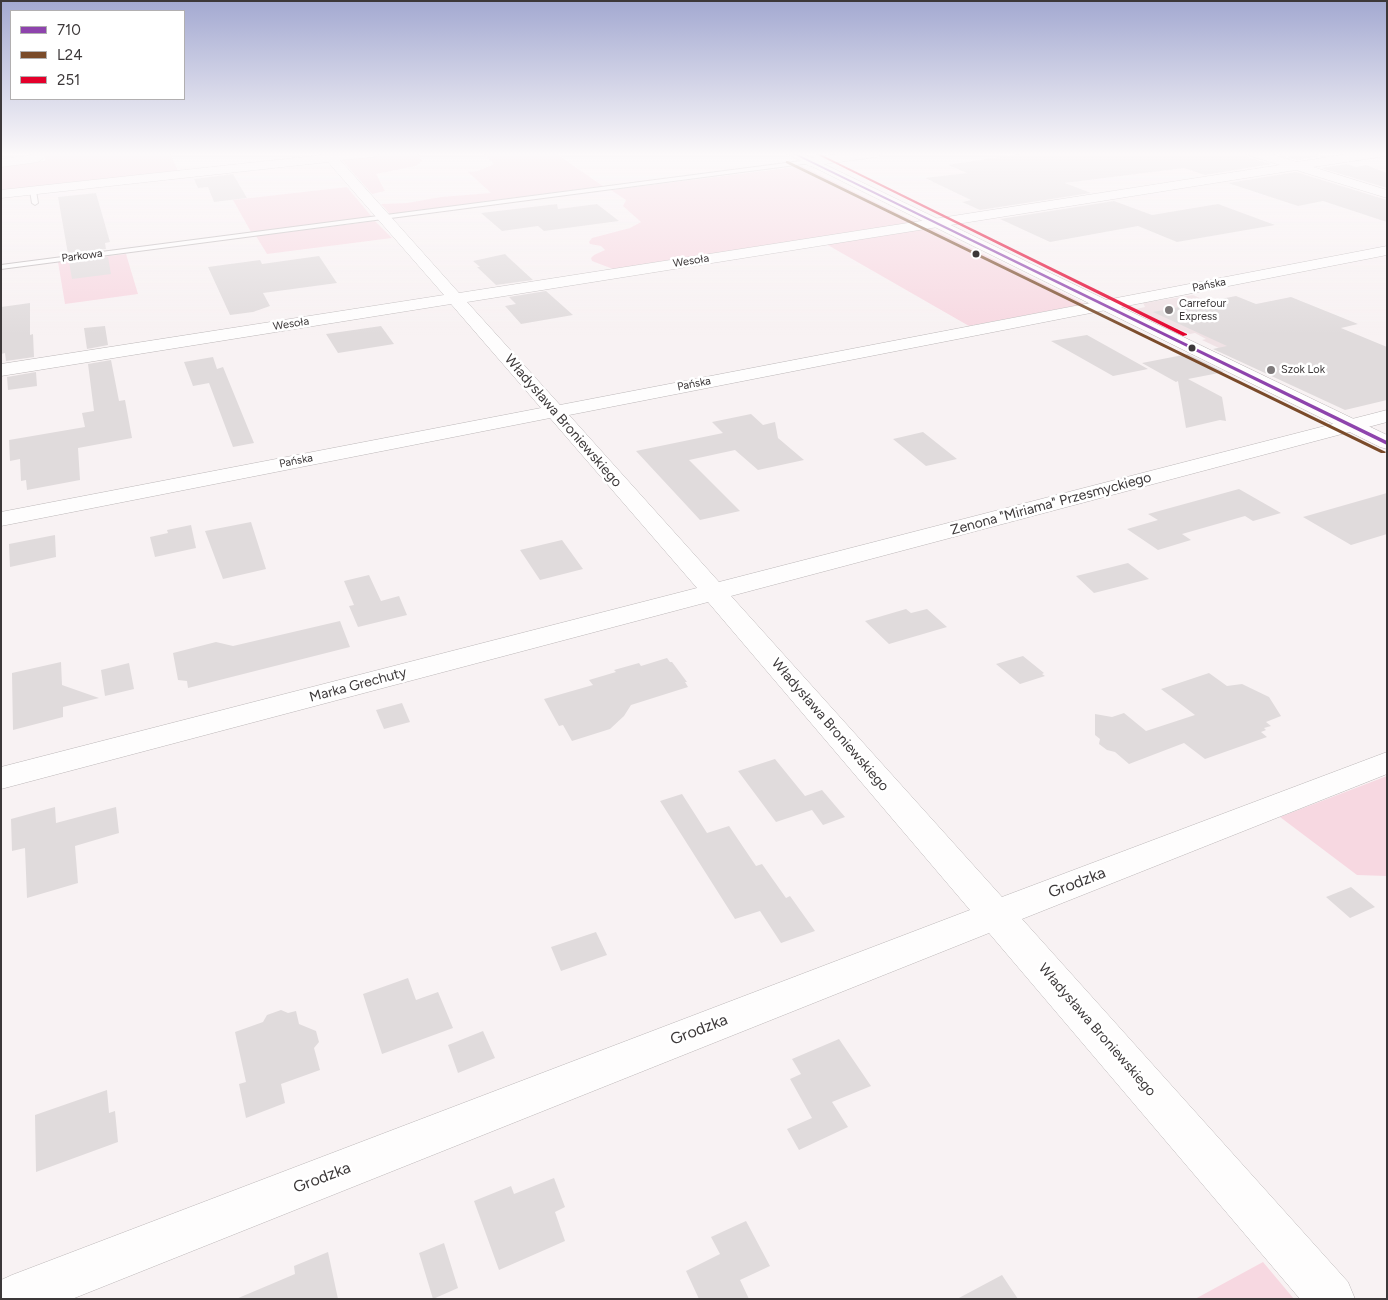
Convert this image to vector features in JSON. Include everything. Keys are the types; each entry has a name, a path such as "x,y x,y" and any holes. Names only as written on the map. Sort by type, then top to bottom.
{"street":[{"name":"Władysława Broniewskiego","path":"381,214 996,914 1331,1299"},
{"path":"916,214 1387,443"},
{"name":"Wesoła","path":"1,370 987,214"},
{"name":"Pańska","path":"1,519 1387,250"},
{"name":"Zenona \"Miriama\" Przesmyckiego","path":"715,593 1387,416"},
{"name":"Marka Grechuty","path":"1,778 715,593"},
{"name":"Grodzka","path":"12,1299 1387,762"}],"lane":[{"name":"Parkowa","path":"1,267 410,214"}],"shaded area":[{"path":"241,214 369,214 372,217 251,232"},
{"path":"632,214 899,214 916,222 613,269 592,261 591,258 594,255 605,250 601,246 590,244 589,242 592,238 630,228 641,222"},
{"path":"375,221 392,238 267,254 256,236"},
{"path":"928,227 1085,304 969,326 826,244"},
{"path":"126,254 138,294 65,304 58,262"},
{"path":"1193,295 1295,340 1221,349 1202,340 1206,339 1195,333 1190,334 1136,309 1145,307 1143,303"},
{"path":"1387,776 1387,876 1357,875 1280,817"},
{"path":"1263,1262 1294,1299 1195,1299"}],"building":[{"path":"61,214 102,214 110,242 105,243 106,249 68,254"},
{"path":"482,214 610,214 619,221 544,231 538,226 502,231"},
{"path":"1034,214 1244,214 1275,225 1177,242 1138,226 1050,242 1000,219"},
{"path":"1362,214 1387,214 1387,222"},
{"path":"505,254 533,280 496,285 473,261"},
{"path":"319,256 337,283 263,293 270,306 253,312 230,315 208,267 260,260 262,264"},
{"path":"108,257 111,274 72,279 69,262"},
{"path":"546,291 573,315 521,324 505,306 516,304 509,297"},
{"path":"1236,296 1256,304 1291,297 1358,324 1341,328 1387,347 1387,400 1345,410 1213,349 1227,346 1153,312"},
{"path":"30,303 30,335 33,334 34,357 6,361 5,353 1,354 1,307"},
{"path":"105,326 108,345 87,349 84,328"},
{"path":"381,326 394,344 338,353 326,334"},
{"path":"1087,335 1148,369 1113,376 1051,341"},
{"path":"1188,354 1224,372 1188,379 1222,397 1226,421 1220,420 1186,428 1178,381 1176,382 1142,363"},
{"path":"213,357 217,369 223,367 254,443 233,447 209,383 193,386 184,362"},
{"path":"111,360 119,401 125,400 132,438 78,448 80,480 27,490 26,480 21,481 20,459 10,461 9,440 85,427 82,413 94,411 88,364"},
{"path":"36,372 37,386 8,390 7,377"},
{"path":"751,414 763,425 775,422 778,438 804,460 758,470 735,450 689,460 740,511 700,520 636,451 723,433 712,422"},
{"path":"923,432 957,459 926,466 893,439"},
{"path":"1239,489 1281,513 1253,521 1245,516 1182,534 1191,540 1158,550 1127,529 1158,520 1148,514"},
{"path":"1387,493 1387,534 1351,545 1303,517"},
{"path":"251,522 266,569 223,579 205,531"},
{"path":"191,525 196,548 155,557 150,537 168,533 167,530"},
{"path":"55,535 56,557 10,567 9,544"},
{"path":"562,540 583,569 540,580 520,550"},
{"path":"1128,563 1149,579 1094,593 1076,576"},
{"path":"369,575 381,601 399,596 407,615 358,627 349,606 354,605 344,581"},
{"path":"906,609 911,613 927,609 947,627 889,644 865,621"},
{"path":"340,621 350,647 188,688 187,681 178,680 173,653 216,642 233,646"},
{"path":"1023,656 1044,673 1042,674 1045,676 1020,684 996,664"},
{"path":"667,658 687,682 685,682 688,687 631,705 624,716 610,729 572,741 563,725 559,726 544,699 593,685 589,680 616,672 614,670 639,663 641,666"},
{"path":"61,662 62,685 99,698 63,707 63,717 13,730 12,673"},
{"path":"129,663 134,689 105,696 101,670"},
{"path":"1209,673 1227,686 1242,684 1269,697 1281,716 1266,722 1271,726 1264,728 1266,730 1261,732 1267,737 1205,759 1184,743 1129,764 1115,752 1107,750 1099,744 1100,739 1095,735 1095,714 1112,717 1124,713 1146,731 1195,715 1161,689"},
{"path":"402,703 410,722 384,729 376,710"},
{"path":"775,759 805,796 822,790 845,817 823,825 812,810 776,822 738,771"},
{"path":"682,794 707,833 729,826 756,866 762,864 786,898 790,896 815,931 781,943 760,911 735,919 660,801"},
{"path":"55,807 56,823 116,807 119,833 75,846 78,883 27,898 25,848 12,851 11,819"},
{"path":"1351,887 1375,907 1350,918 1326,897"},
{"path":"596,932 607,955 561,971 551,947"},
{"path":"408,978 416,1000 438,992 453,1028 382,1054 363,994"},
{"path":"281,1010 288,1013 296,1011 299,1024 316,1031 319,1042 314,1048 320,1070 281,1084 285,1103 246,1118 239,1084 246,1082 235,1032 263,1022 267,1015"},
{"path":"483,1031 495,1058 458,1073 448,1045"},
{"path":"839,1039 871,1086 832,1102 848,1127 799,1150 787,1129 812,1118 790,1079 801,1074 792,1059"},
{"path":"107,1090 109,1113 115,1111 118,1142 36,1172 35,1115"},
{"path":"554,1178 565,1207 555,1212 565,1241 499,1270 474,1201 511,1186 514,1194"},
{"path":"746,1221 770,1266 740,1280 749,1299 699,1299 686,1271 720,1254 711,1237"},
{"path":"444,1243 458,1288 433,1299 419,1253"},
{"path":"328,1252 338,1299 236,1299 295,1274 294,1266"},
{"path":"1002,1275 1018,1299 957,1299"}],"transit line":[{"name":"L24","path":"893,214 1383,452"},
{"name":"710","path":"916,214 1387,443"},
{"name":"251","path":"938,214 1185,335"}],"place":[{"name":"Carrefour Express","path":"1169,310"},
{"name":"Szok Lok","path":"1271,370"}]}
